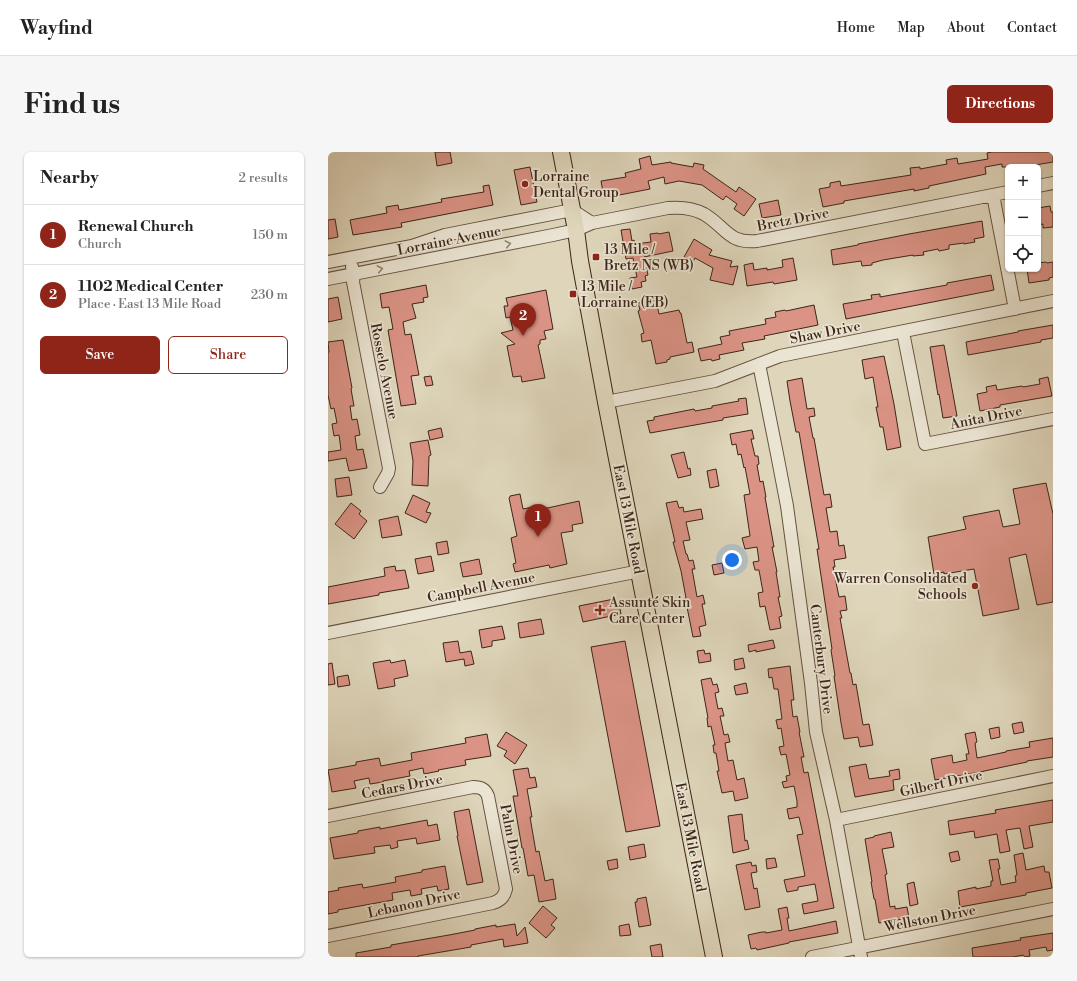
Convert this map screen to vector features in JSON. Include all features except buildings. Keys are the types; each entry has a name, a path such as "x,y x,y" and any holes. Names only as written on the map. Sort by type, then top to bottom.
{"main road":[{"name":"East 13 Mile Road","path":"561,152 606,402 714,957"}],"street":[{"path":"1041,185 1053,183"},
{"name":"Bretz Drive","path":"576,230 592,223 677,207 689,208 703,214 731,236 747,242 1005,193"},
{"path":"993,195 1015,309"},
{"path":"572,210 592,223"},
{"name":"Lorraine Avenue","path":"328,262 412,246 460,232 572,210"},
{"name":"Lorraine Avenue","path":"328,280 576,230"},
{"path":"460,232 464,241 464,252"},
{"name":"Rosselo Avenue","path":"350,258 354,274 353,282 389,468 380,488"},
{"name":"Shaw Drive","path":"606,402 716,381 780,356 1053,301"},
{"name":"Anita Drive","path":"903,332 925,444 1053,419"},
{"name":"Canterbury Drive","path":"759,364 787,506 811,683 816,732 836,820 860,952"},
{"name":"Campbell Avenue","path":"328,632 640,571"},
{"name":"Gilbert Drive","path":"836,820 1053,776"},
{"name":"Cedars Drive","path":"328,816 473,787 483,789"},
{"name":"Palm Drive","path":"483,789 486,791 488,796 505,882 505,896"},
{"name":"Lebanon Drive","path":"328,936 493,903 505,896"},
{"name":"Wellston Drive","path":"812,957 860,952 1053,909"}],"place":[{"name":"Lorraine Dental Group","path":"525,184"},
{"name":"13 Mile / Bretz NS (WB)","path":"596,257"},
{"name":"13 Mile / Lorraine (EB)","path":"573,294"},
{"name":"1102 Medical Center","path":"523,336"},
{"name":"Renewal Church","path":"538,537"},
{"name":"Warren Consolidated Schools","path":"975,586"},
{"name":"Assunté Skin Care Center","path":"600,610"}]}
